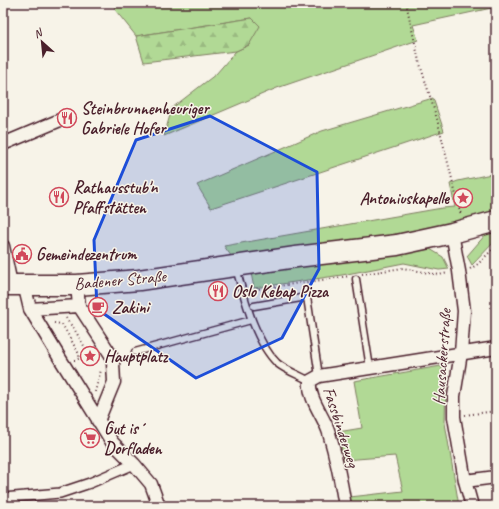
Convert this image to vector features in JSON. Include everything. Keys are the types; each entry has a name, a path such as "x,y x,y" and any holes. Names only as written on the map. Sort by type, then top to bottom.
{"main road":[{"name":"Badener Straße","path":"13,284 77,285 139,280 296,257 398,245 458,232 496,221"}],"street":[{"path":"3,144 65,118"},
{"name":"Hausackerstraße","path":"458,232 459,271 464,311 461,353 454,396 454,417 464,481 472,506"},
{"path":"3,246 13,284 112,442 151,484 159,506"},
{"path":"77,285 79,306 113,363 114,382 98,421"},
{"path":"30,309 79,306"},
{"path":"314,379 370,368 496,348"},
{"name":"Fassbinderweg","path":"314,379 309,389 328,431 345,506"},
{"path":"3,498 60,493 90,483 134,464"},
{"path":"464,481 496,476"}],"lane":[{"name":"Fassbinderweg","path":"236,267 252,320 267,349 278,364 314,379"},
{"path":"356,277 370,368"},
{"path":"254,306 307,297 314,379"},
{"path":"135,352 252,320"}],"path":[{"path":"406,3 419,61 437,119 458,232"},
{"path":"356,277 403,268 439,274 459,271 472,268 478,264 496,246"},
{"path":"243,292 350,276"},
{"path":"64,314 69,323 74,327 90,356"},
{"path":"62,324 66,319"},
{"path":"54,323 62,324"},
{"path":"62,324 78,354 79,359"},
{"path":"59,357 76,360 90,356 108,355 100,372 97,387 93,396"},
{"path":"454,417 496,411"}],"highlighted area":[{"path":"210,116 317,172 319,269 282,338 196,378 97,309 94,240 136,140"}],"green space":[{"path":"113,3 496,3 496,7 413,25 418,40 277,88 164,136 172,108 216,74 236,51 249,45 252,18 136,36 116,11"},
{"path":"252,18 260,26 249,45 236,51 144,62 136,36"},
{"path":"433,98 444,131 211,208 197,185 322,131"},
{"path":"496,173 496,211 464,220 366,240 234,260 224,246 455,207 450,184"},
{"path":"496,231 496,240 472,265 467,256 486,234"},
{"path":"430,249 443,257 449,269 439,270 404,263 342,275 254,288 251,273 354,256 394,255"},
{"path":"441,366 446,375 445,423 459,506 351,506 350,497 403,491 395,456 344,460 338,432 362,428 354,381"}],"place":[{"name":"Steinbrunnenheuriger Gabriele Hofer","path":"67,118"},
{"name":"Rathausstub'n Pfaffstätten","path":"59,197"},
{"name":"Antoniuskapelle","path":"463,198"},
{"name":"Gemeindezentrum","path":"22,254"},
{"name":"Oslo Kebap Pizza","path":"218,291"},
{"name":"Zakini","path":"98,307"},
{"name":"Hauptplatz","path":"90,356"},
{"name":"Gut is´ Dorfladen","path":"90,438"}]}
